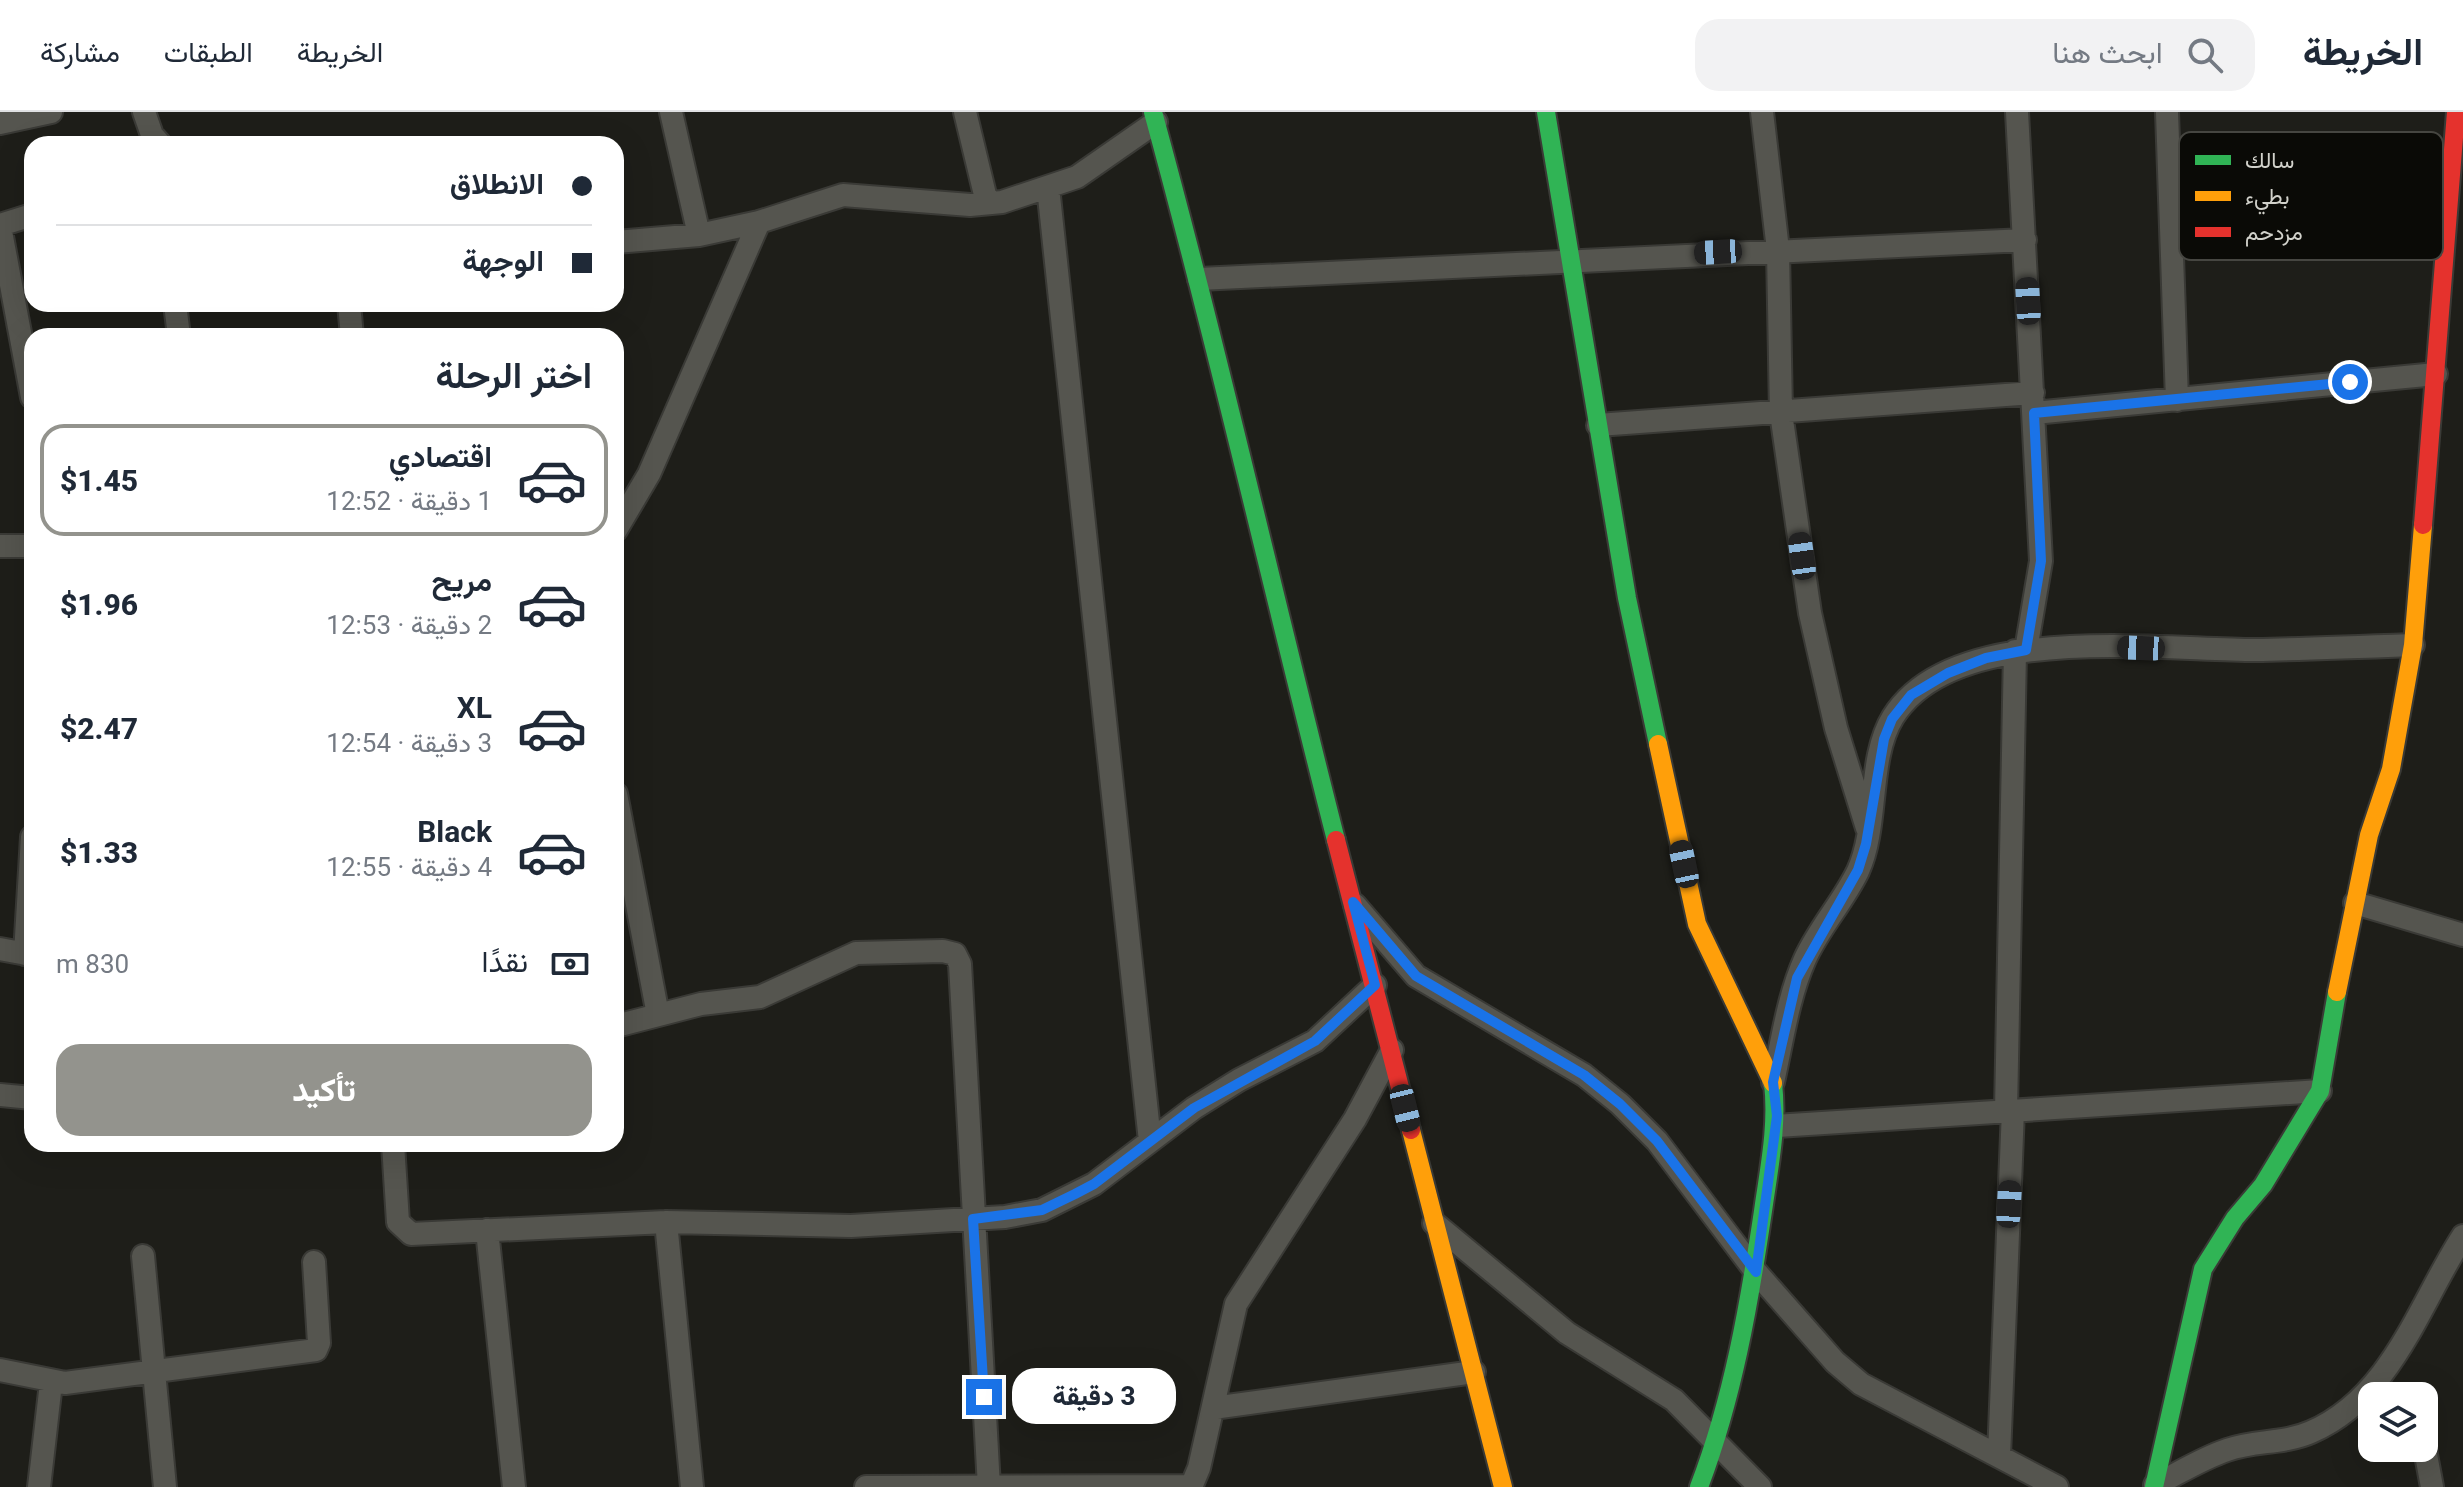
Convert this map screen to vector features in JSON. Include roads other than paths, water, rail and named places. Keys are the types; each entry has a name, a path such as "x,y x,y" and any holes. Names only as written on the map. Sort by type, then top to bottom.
{"street":[{"path":"0,123 51,112"},
{"path":"144,112 153,136"},
{"path":"671,112 699,235"},
{"path":"965,112 987,203"},
{"path":"1546,112 1627,598 1697,924 1773,1082"},
{"path":"1762,112 1778,250 1781,413 1810,613 1836,728 1868,834"},
{"path":"1999,1456 2020,650 2041,561 2017,112"},
{"path":"2167,112 2177,400"},
{"path":"2155,1486 2203,1269 2235,1218 2263,1185 2320,1091 2369,835 2391,769 2413,645 2456,112"},
{"path":"624,241 699,235 759,222 843,195 987,203 1077,177 1154,117 1199,279 1277,610 1503,1487"},
{"path":"1048,187 1150,1141"},
{"path":"24,218 0,225 24,354"},
{"path":"624,516 649,474 759,222"},
{"path":"1199,279 1570,259 2025,240"},
{"path":"1598,425 1781,413 2177,400 2436,374"},
{"path":"0,546 24,546"},
{"path":"1699,1487 1717,1440 1756,1272 1776,1126 1773,1082 1797,978 1858,870 1868,834 1884,739 1903,703 1948,673 1986,658 2020,650 2085,646 2256,650 2413,645"},
{"path":"624,836 658,1015"},
{"path":"1353,902 1416,976 1584,1075 1620,1104 1657,1141 1756,1272 1835,1362 1861,1384 2057,1487"},
{"path":"2355,903 2417,924 2463,935"},
{"path":"0,949 24,953"},
{"path":"624,1024 701,1004 760,997 856,953 943,951 955,954 960,964 989,1487"},
{"path":"394,1152 398,1222 404,1231 666,1222 851,1226 973,1219 1042,1210 1094,1184 1239,1080 1315,1041 1375,985"},
{"path":"866,1487 1192,1486 1236,1304 1355,1119 1392,1050"},
{"path":"1776,1126 2320,1091"},
{"path":"0,1095 24,1097"},
{"path":"666,1222 692,1487"},
{"path":"1433,1222 1567,1333 1666,1394 1717,1440 1760,1487"},
{"path":"487,1230 514,1487"},
{"path":"2377,1382 2402,1345 2463,1236"},
{"path":"143,1256 165,1487"},
{"path":"0,1370 51,1383 316,1350 319,1343 314,1262"},
{"path":"1213,1408 1474,1372"},
{"path":"39,1487 51,1383"},
{"path":"2155,1486 2226,1450 2253,1443 2284,1441 2309,1433 2358,1405"},
{"path":"2427,1462 2432,1487"}]}
